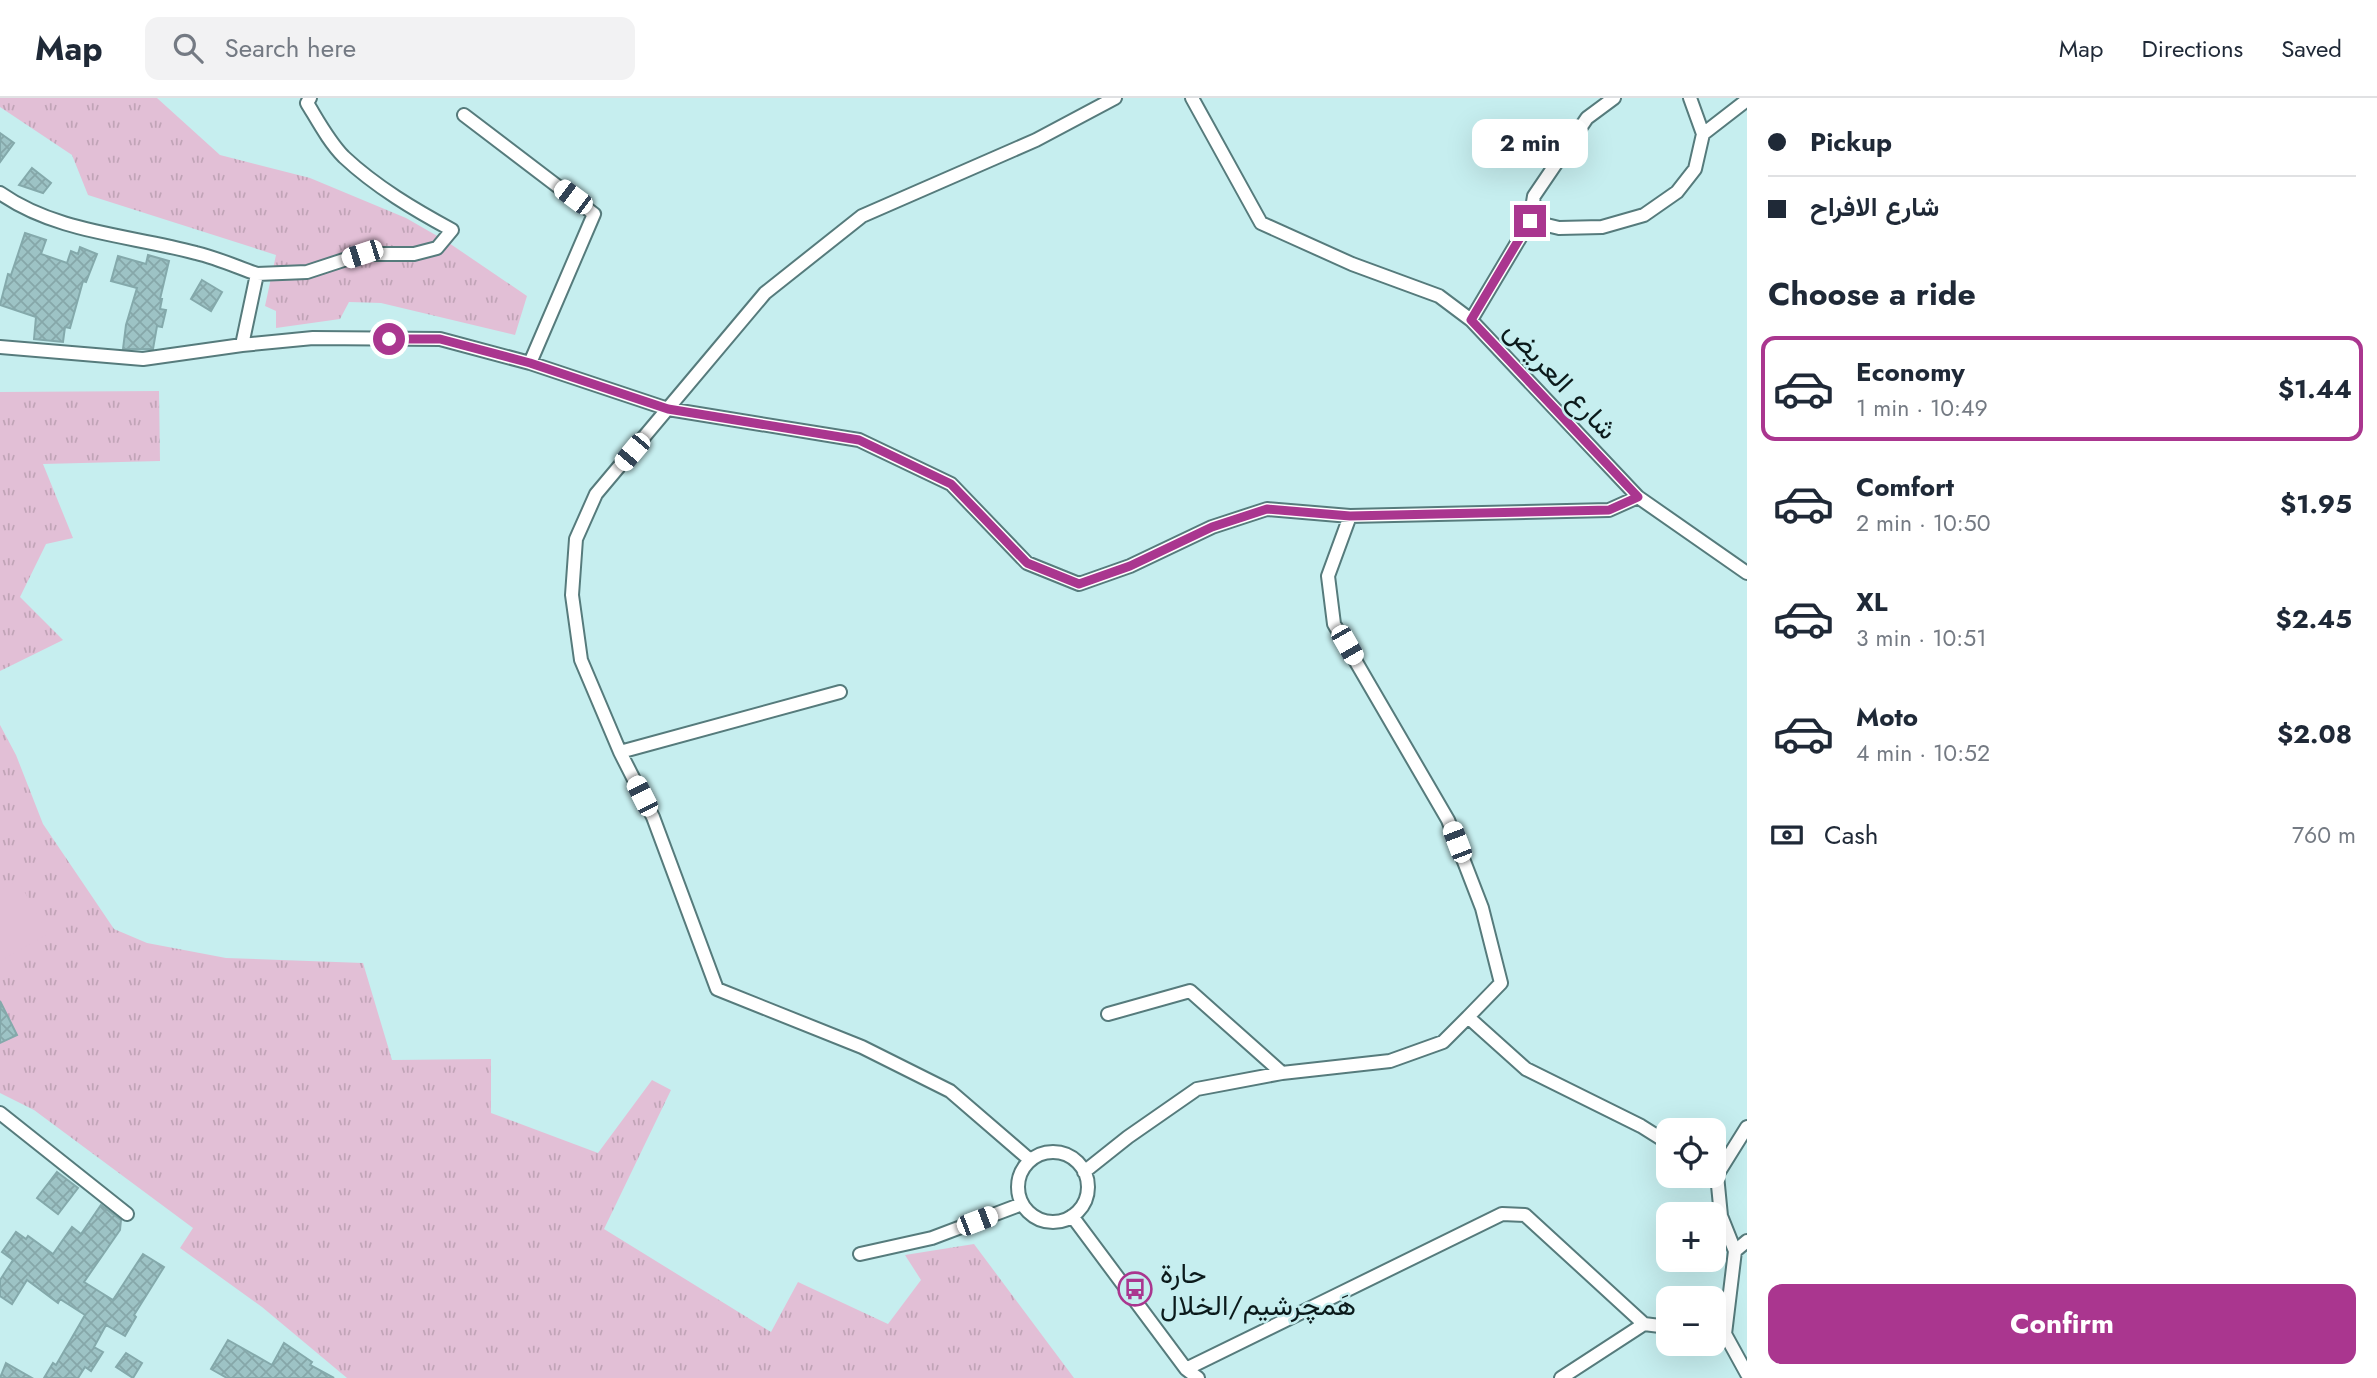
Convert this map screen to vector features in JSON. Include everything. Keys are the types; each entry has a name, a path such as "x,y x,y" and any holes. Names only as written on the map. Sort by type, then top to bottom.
{"street":[{"path":"0,193 17,205 48,220 197,253 257,274 307,272 362,254 414,254 437,248 452,230 388,191 343,156 307,103 310,98"},
{"path":"1030,1160 950,1091 862,1047 717,989 653,817 620,752 581,660 572,595 576,540 596,494 765,293 862,216 1037,140 1115,98"},
{"name":"شارع العريض","path":"1192,98 1261,223 1352,264 1439,296 1471,320 1638,497 1747,573"},
{"path":"1471,320 1530,221 1534,197 1587,118 1614,98"},
{"path":"1530,221 1559,228 1602,228 1644,215 1677,192 1695,169 1703,134 1690,98"},
{"path":"1703,134 1747,100"},
{"path":"464,116 594,214 530,363"},
{"path":"242,345 257,274"},
{"path":"0,347 143,359 313,338 440,339 530,363 668,409 859,440 951,484 1027,563 1079,584 1130,566 1212,527 1267,509 1350,516 1609,510 1638,497"},
{"path":"1084,1172 1128,1137 1197,1089 1282,1073 1390,1061 1443,1042 1501,983 1482,908 1448,820 1334,624 1328,576 1350,516"},
{"path":"620,752 840,692"},
{"path":"1108,1014 1190,991 1282,1073"},
{"path":"1468,1017 1526,1069 1656,1135"},
{"path":"0,1113 127,1214"},
{"path":"1726,1158 1747,1127"},
{"path":"1060,1153 1069,1157 1084,1172 1087,1191 1079,1210 1072,1216 1050,1222 1029,1213 1022,1204 1018,1181 1022,1169 1039,1155 1060,1153"},
{"path":"1717,1188 1721,1216 1735,1251 1726,1297"},
{"path":"860,1254 932,1238 1022,1204"},
{"path":"1186,1369 1502,1214 1525,1214 1644,1324 1656,1326"},
{"path":"1072,1216 1186,1369 1198,1378"},
{"path":"1735,1251 1747,1241"},
{"path":"1561,1378 1644,1324"},
{"path":"1726,1343 1747,1374"}],"green space":[{"path":"0,98 157,98 220,155 310,178 406,218 446,241 527,296 515,335 381,303 349,302 340,319 276,328 276,311 265,306 276,255 88,195 72,155 0,107"},
{"path":"159,391 160,461 43,464 73,538 46,544 20,597 63,640 0,671 0,392"},
{"path":"0,725 16,755 43,824 114,929 147,943 226,958 363,963 392,1060 491,1059 491,1113 598,1153 652,1080 671,1090 604,1229 771,1332 798,1282 888,1324 921,1280 905,1255 974,1244 1074,1378 347,1378 262,1307 180,1248 193,1228 34,1110 0,1093"},
{"path":"18,880 48,934 0,961 0,890"}],"building":[{"path":"0,133 14,143 0,162"},
{"path":"32,168 51,183 43,193 19,185"},
{"path":"25,233 46,240 41,254 67,263 71,251 78,254 80,247 97,254 86,282 83,281 70,328 65,327 63,342 34,339 36,317 0,305 8,274 11,275"},
{"path":"148,255 169,261 160,299 160,309 166,310 162,327 157,326 153,349 123,349 126,325 137,288 111,281 118,256 146,264"},
{"path":"202,280 222,292 211,311 191,299"},
{"path":"0,1001 17,1035 0,1043"},
{"path":"57,1172 78,1188 58,1214 37,1198"},
{"path":"101,1205 121,1220 120,1230 84,1282 113,1300 143,1254 164,1267 134,1315 136,1317 125,1336 106,1325 94,1347 103,1352 91,1371 85,1367 78,1378 44,1378 53,1363 56,1365 85,1315 60,1299 58,1303 27,1280 12,1304 0,1296 0,1280 13,1260 2,1252 16,1232 26,1239 28,1236 53,1254 72,1227 81,1234"},
{"path":"228,1340 272,1365 284,1343 312,1362 310,1365 334,1378 227,1378 211,1369"},
{"path":"126,1353 142,1363 133,1378 116,1367"},
{"path":"6,1363 32,1378 0,1378"}],"place":[{"name":"حارة هَمچرشيم/الخلال","path":"1135,1289"}],"route":[{"path":"389,339 440,339 530,363 668,409 859,440 951,484 1027,563 1079,584 1130,566 1212,527 1267,509 1350,516 1609,510 1638,497 1471,320 1530,221"}]}
